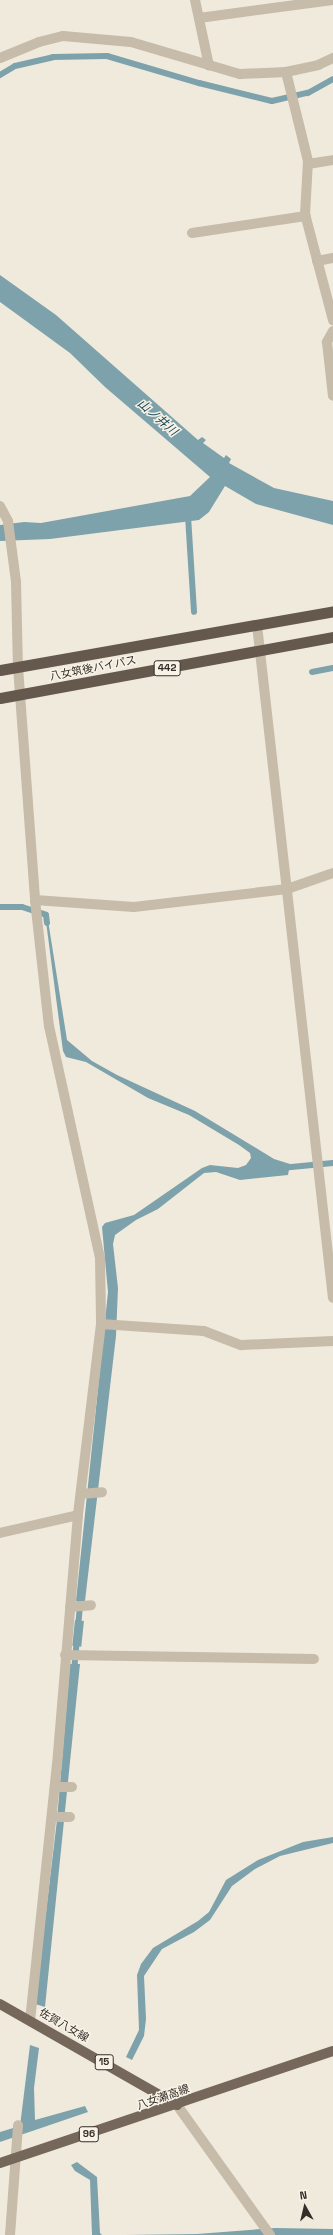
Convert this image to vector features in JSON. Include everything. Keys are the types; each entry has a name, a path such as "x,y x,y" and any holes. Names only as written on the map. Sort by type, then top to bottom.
{"highway":[{"name":"八女筑後バイパス","path":"0,670 333,611"},
{"name":"八女筑後バイパス","path":"0,698 333,637"}],"main road":[{"name":"佐賀八女線","path":"0,2004 177,2105"},
{"name":"八女瀬高線","path":"0,2163 177,2105 333,2051"}],"street":[{"path":"195,0 209,66"},
{"path":"198,18 333,0"},
{"path":"0,58 40,42 63,36 96,37 131,42 240,74 286,72 318,65 333,58"},
{"path":"286,72 308,164 306,216 333,320"},
{"path":"308,164 333,160"},
{"path":"192,233 306,216"},
{"path":"317,261 333,258"},
{"path":"333,331 327,342 333,396"},
{"path":"0,506 8,521 16,582 18,667 35,900 49,1026 100,1257 101,1324 78,1515 55,1787 30,2020"},
{"path":"257,625 333,1298"},
{"path":"35,900 134,907 287,889 333,873"},
{"path":"101,1324 204,1331 241,1345 333,1341"},
{"path":"81,1494 102,1492"},
{"path":"0,1532 78,1515"},
{"path":"70,1608 90,1605"},
{"path":"65,1655 314,1659"},
{"path":"55,1787 72,1787"},
{"path":"52,1817 70,1817"},
{"path":"177,2105 270,2235"},
{"path":"10,2235 18,2125"}],"water":[{"name":"山ノ井川","path":"0,275 56,315 198,440 202,437 206,440 203,443 224,458 226,455 231,459 229,463 274,488 333,501 333,525 256,504 225,486 209,512 199,520 50,539 0,541 0,525 24,522 41,523 190,496 210,477 105,387 70,353 0,302"},
{"path":"45,914 47,914 67,1040 92,1061 117,1075 195,1111 274,1159 290,1164 288,1175 240,1180 216,1172 204,1173 158,1209 136,1220 115,1235 113,1244 118,1288 116,1336 85,1601 76,1601 108,1292 102,1227 105,1223 134,1215 202,1168 210,1165 238,1168 246,1165 251,1158 250,1153 239,1145 189,1115 148,1098 86,1062 66,1057 63,1051"},
{"path":"75,1620 84,1621 81,1647 72,1646"},
{"path":"70,1664 80,1664 45,2007 35,2004 57,1820"},
{"path":"333,1837 333,1843 280,1856 255,1869 232,1886 210,1920 194,1932 162,1949 144,1976 146,2019 144,2036 132,2060 126,2057 139,2030 137,1975 141,1964 153,1948 198,1921 209,1912 226,1880 258,1860 303,1842"},
{"path":"30,2045 39,2048 34,2088 35,2120 85,2106 88,2112 0,2142 0,2132 20,2126"},
{"path":"77,2162 97,2177 100,2233 102,2235 92,2235 90,2180 75,2171 71,2165"},
{"path":"275,2228 333,2229 333,2235 125,2235 197,2234"}],"waterway":[{"path":"0,75 15,66 53,57 107,56 199,83 272,101 308,93 333,79"},
{"path":"188,516 194,612"},
{"path":"312,672 333,668"},
{"path":"0,907 22,907 46,915 47,923"},
{"path":"281,1168 333,1163"},
{"path":"78,1628 80,1603"},
{"path":"74,1672 77,1639"}]}
